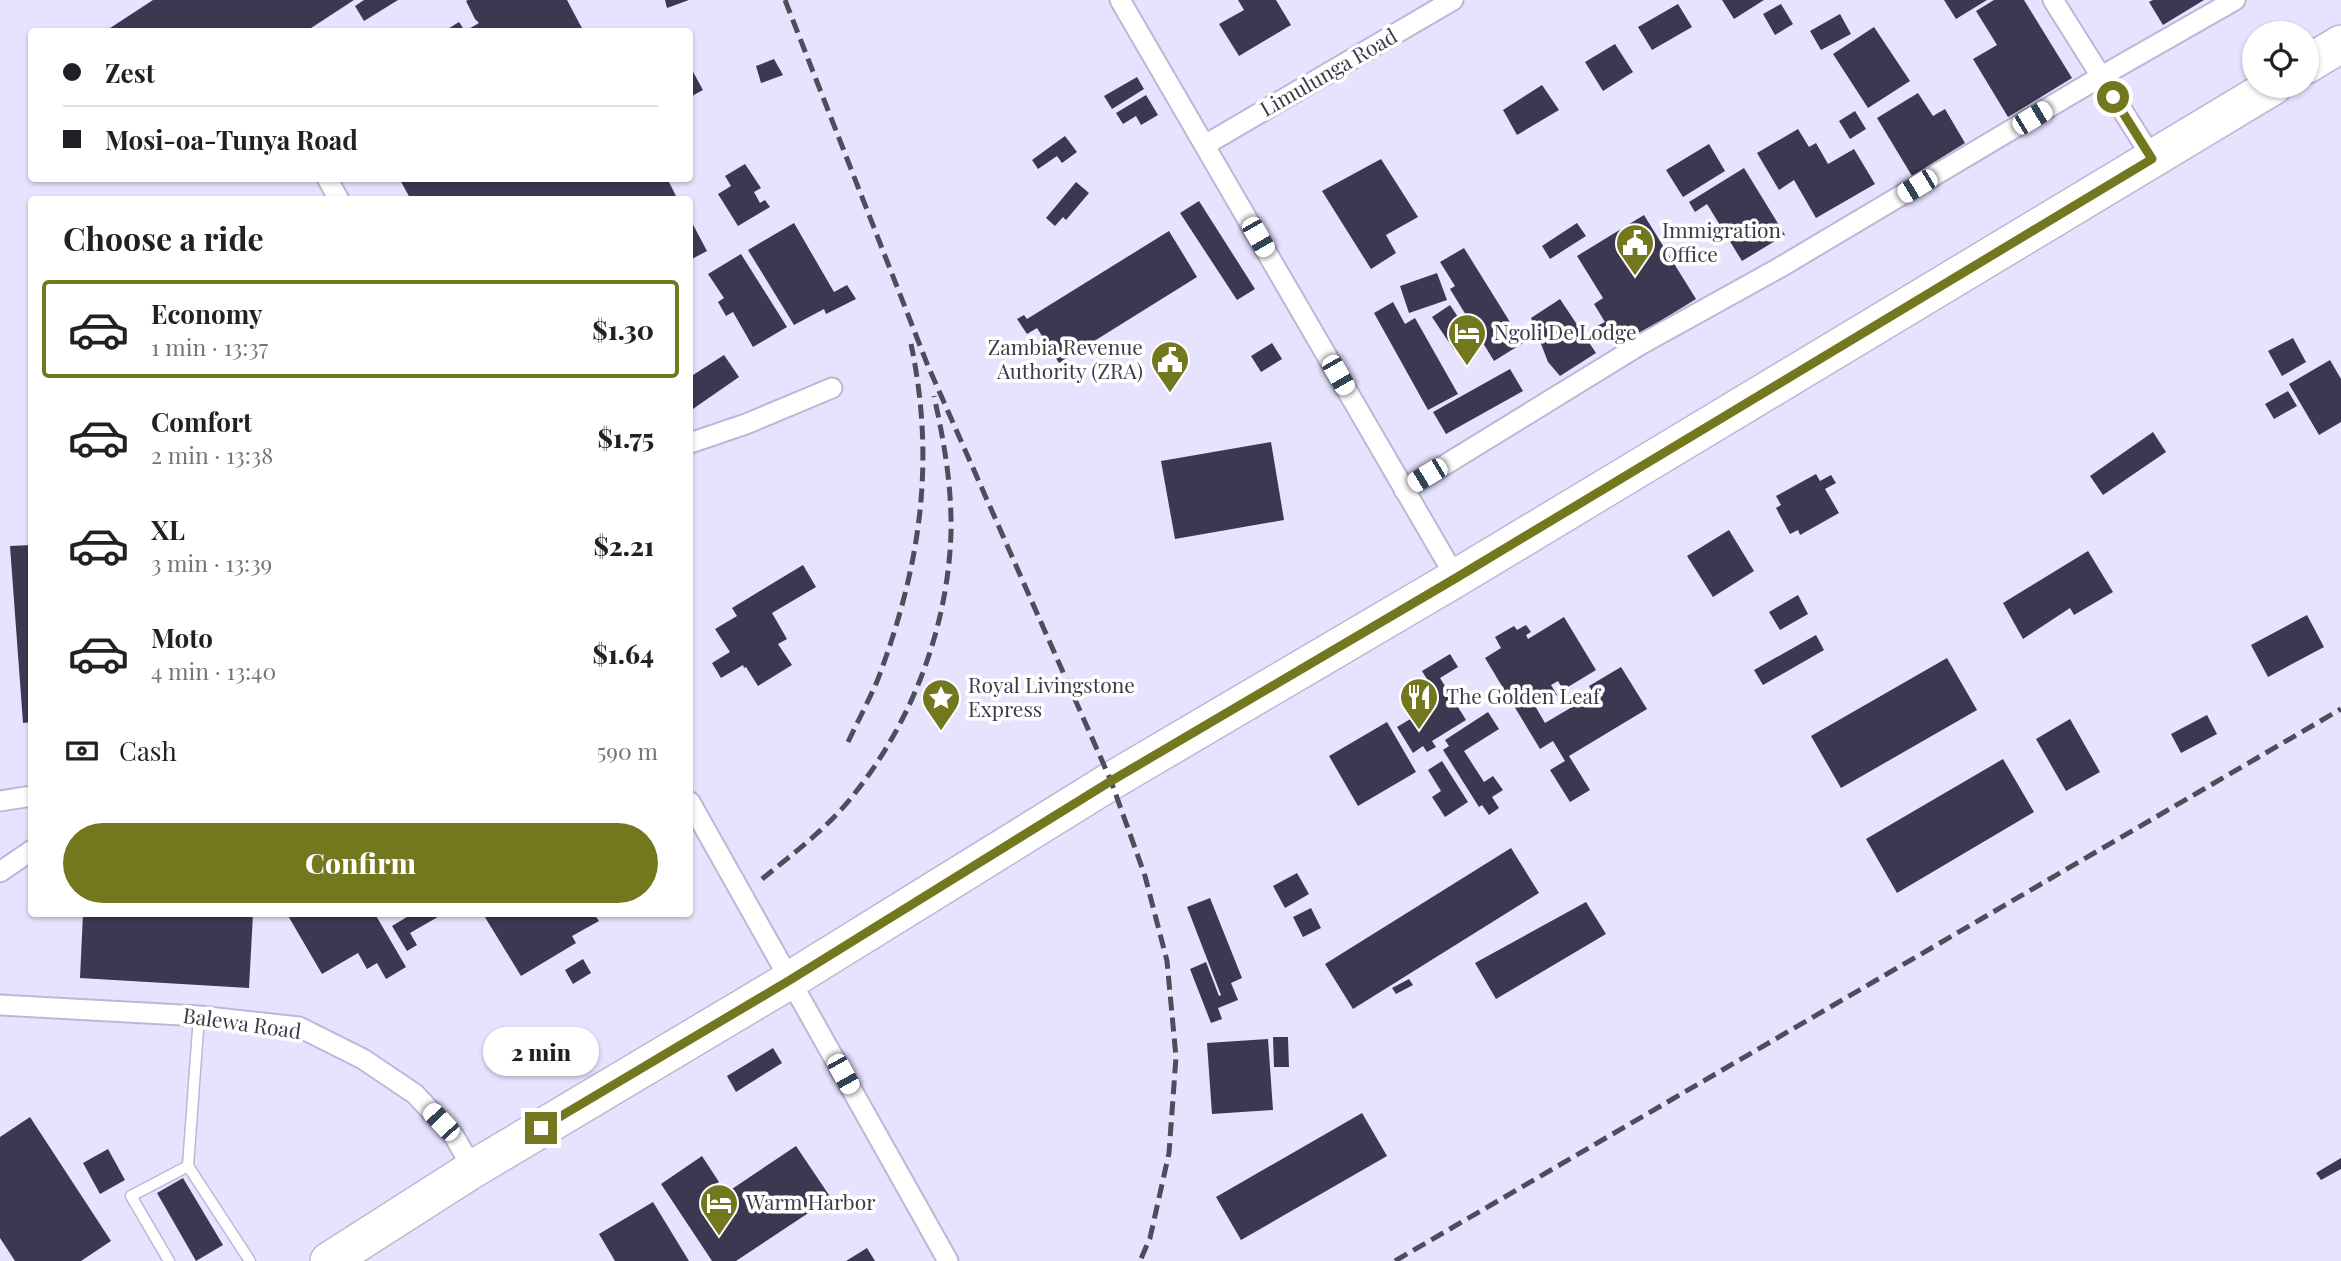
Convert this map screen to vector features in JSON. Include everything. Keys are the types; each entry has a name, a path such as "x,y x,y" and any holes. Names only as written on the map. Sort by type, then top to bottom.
{"highway":[{"path":"2319,57 2341,44"},
{"path":"329,1261 473,1169 790,980 1111,781 1456,578 2253,98"}],"street":[{"path":"1120,0 1456,578"},
{"name":"Limulunga Road","path":"1205,145 1453,0"},
{"path":"2053,0 2152,159"},
{"path":"1404,490 1640,345 1780,268 2100,77 2235,0"},
{"path":"693,442 746,424 832,388"},
{"path":"0,801 28,797"},
{"path":"693,807 948,1261"},
{"path":"0,872 28,852"},
{"name":"Balewa Road","path":"0,1004 199,1016 299,1027 363,1059 415,1094 454,1136 473,1169"}],"lane":[{"path":"199,1016 188,1166 250,1261"},
{"path":"169,1261 131,1196 188,1166"}],"building":[{"path":"153,0 354,0 311,28 110,28"},
{"path":"364,0 398,0 364,21 355,6"},
{"path":"567,0 582,28 470,28 479,23 466,1"},
{"path":"665,0 689,0 667,8"},
{"path":"1238,0 1276,0 1291,25 1239,56 1219,24 1244,10"},
{"path":"1722,0 1764,0 1734,19"},
{"path":"1944,0 1987,0 1956,19"},
{"path":"1994,0 2024,0 2072,78 2008,117 1973,59 1997,45 1976,11"},
{"path":"2204,0 2163,25 2149,2"},
{"path":"1678,4 1692,27 1652,50 1638,27"},
{"path":"1781,4 1793,24 1775,35 1763,14"},
{"path":"1840,14 1851,34 1821,50 1810,31"},
{"path":"459,22 463,28 449,28"},
{"path":"1874,27 1910,81 1868,108 1833,54"},
{"path":"1615,44 1633,72 1603,91 1585,62"},
{"path":"774,59 783,75 761,83 756,66"},
{"path":"693,72 703,90 693,95"},
{"path":"1137,77 1144,89 1112,109 1104,96"},
{"path":"1542,85 1559,110 1517,135 1503,110"},
{"path":"1918,93 1933,116 1945,109 1965,143 1912,176 1877,118"},
{"path":"1146,95 1158,115 1141,125 1136,116 1123,124 1116,113"},
{"path":"1855,111 1866,129 1850,139 1839,121"},
{"path":"1798,129 1809,147 1816,143 1828,164 1854,149 1875,184 1816,218 1794,180 1779,190 1757,153"},
{"path":"1065,136 1077,152 1062,163 1057,156 1038,169 1032,160"},
{"path":"1709,144 1725,171 1683,197 1666,170"},
{"path":"1381,159 1418,217 1386,235 1396,253 1371,269 1322,191"},
{"path":"745,164 761,188 754,192 760,203 765,200 770,207 738,226 718,194 731,186 725,176"},
{"path":"1744,168 1785,235 1742,261 1707,204 1695,212 1689,202"},
{"path":"401,182 669,182 676,196 409,196"},
{"path":"1076,182 1089,193 1066,220 1063,217 1055,226 1046,218"},
{"path":"1199,201 1255,289 1237,300 1180,213"},
{"path":"1644,215 1696,299 1631,339 1626,330 1605,343 1595,327 1605,322 1594,304 1603,298 1577,256"},
{"path":"794,223 834,292 847,285 856,299 826,314 824,309 794,325 748,250"},
{"path":"1577,223 1586,236 1550,259 1542,246"},
{"path":"693,225 707,251 693,258"},
{"path":"1169,231 1197,277 1059,363 1037,328 1027,334 1017,319 1024,315 1027,319"},
{"path":"1464,248 1523,343 1494,361 1450,289 1455,286 1440,262"},
{"path":"741,254 787,327 753,347 733,312 726,316 718,302 724,298 708,274"},
{"path":"1437,273 1447,300 1409,313 1400,286"},
{"path":"1560,299 1596,353 1560,376 1548,362 1531,318"},
{"path":"1393,302 1405,324 1415,318 1458,394 1428,410 1374,313"},
{"path":"1450,305 1472,338 1454,350 1432,317"},
{"path":"2293,338 2306,362 2282,376 2268,351"},
{"path":"1272,343 1282,359 1261,372 1251,356"},
{"path":"724,355 739,377 693,409 693,375"},
{"path":"2330,360 2341,379 2341,422 2319,435 2289,384"},
{"path":"1510,369 1523,391 1446,434 1433,412"},
{"path":"2288,391 2297,406 2274,419 2265,404"},
{"path":"2153,432 2166,452 2103,495 2090,476"},
{"path":"1271,442 1284,520 1175,539 1161,461"},
{"path":"1816,474 1820,481 1831,475 1836,483 1825,489 1839,513 1800,535 1798,530 1790,534 1776,508 1781,505 1776,496"},
{"path":"1729,530 1754,571 1713,597 1687,556"},
{"path":"28,545 28,722 23,723 10,546"},
{"path":"2088,551 2113,592 2074,615 2070,608 2023,639 2003,603"},
{"path":"803,565 816,587 772,613 787,639 778,644 792,665 758,686 743,665 721,678 712,663 730,652 715,629 737,616 732,608"},
{"path":"1798,595 1808,614 1780,630 1769,612"},
{"path":"2307,615 2324,647 2268,677 2251,645"},
{"path":"1564,617 1596,670 1563,690 1558,681 1551,685 1557,695 1541,705 1532,689 1527,692 1545,723 1594,694 1589,686 1621,667 1647,709 1569,756 1590,790 1570,802 1550,770 1565,761 1553,741 1540,749 1485,658 1501,648 1495,637 1514,626 1517,630 1526,625 1531,632 1526,635 1528,639"},
{"path":"1816,635 1824,650 1763,685 1754,670"},
{"path":"1450,654 1458,667 1440,678 1466,720 1432,741 1436,747 1427,752 1423,746 1413,753 1397,727 1432,706 1425,694 1433,689 1422,671"},
{"path":"1947,658 1977,710 1841,788 1811,736"},
{"path":"1488,712 1499,729 1464,751 1484,782 1493,776 1503,790 1492,797 1499,808 1489,815 1482,805 1479,807 1443,750 1449,746 1445,740"},
{"path":"2207,715 2217,734 2181,753 2171,734"},
{"path":"2070,719 2100,772 2066,791 2036,739"},
{"path":"1387,722 1416,772 1358,806 1329,756"},
{"path":"2003,759 2034,812 1897,893 1866,839"},
{"path":"1442,761 1468,802 1445,817 1432,797 1441,791 1428,770"},
{"path":"1511,848 1539,893 1353,1009 1325,964"},
{"path":"1297,873 1309,894 1285,908 1273,886"},
{"path":"1210,898 1242,978 1231,983 1238,1000 1218,1008 1222,1019 1211,1023 1190,969 1206,962 1219,996 1221,995 1187,907"},
{"path":"1586,902 1606,934 1496,999 1475,963"},
{"path":"1311,908 1321,928 1303,937 1293,917"},
{"path":"83,917 253,917 249,988 80,978"},
{"path":"289,917 377,917 406,967 386,979 377,963 367,969 358,953 322,974"},
{"path":"407,917 438,917 410,933 417,945 407,951 392,926"},
{"path":"485,917 596,917 599,921 572,936 576,943 521,976"},
{"path":"583,959 591,973 573,984 565,970"},
{"path":"1409,979 1413,985 1396,994 1392,988"},
{"path":"1273,1037 1288,1037 1289,1067 1274,1067"},
{"path":"1268,1039 1273,1110 1212,1114 1207,1043"},
{"path":"773,1048 782,1063 736,1092 727,1076"},
{"path":"1362,1113 1387,1156 1241,1240 1216,1197"},
{"path":"30,1117 111,1241 81,1261 15,1261 0,1238 0,1137"},
{"path":"796,1146 831,1198 736,1261 712,1261 661,1184 702,1156 719,1182 706,1190 714,1201"},
{"path":"108,1149 125,1180 100,1194 83,1163"},
{"path":"2341,1158 2341,1169 2321,1180 2316,1173"},
{"path":"183,1178 223,1245 196,1261 157,1193"},
{"path":"653,1202 689,1261 615,1261 599,1234"},
{"path":"867,1248 875,1261 846,1261"}],"railway":[{"path":"785,0 928,366 1111,781 1145,876 1167,961 1176,1057 1169,1153 1150,1238 1140,1261"},
{"path":"848,742 878,679 893,637 920,514 922,431 911,344"},
{"path":"762,879 823,828 855,793 894,735 924,670 943,603 951,533 947,464 934,396"},
{"path":"1395,1261 2341,709"}],"place":[{"name":"Immigration Office","path":"1635,277"},
{"name":"Ngoli De Lodge","path":"1467,367"},
{"name":"Zambia Revenue Authority (ZRA)","path":"1170,394"},
{"name":"The Golden Leaf","path":"1419,731"},
{"name":"Royal Livingstone Express","path":"941,732"},
{"name":"Warm Harbor","path":"719,1237"}],"route":[{"path":"541,1128 790,980 1111,781 1456,578 2152,159 2113,97"}]}
